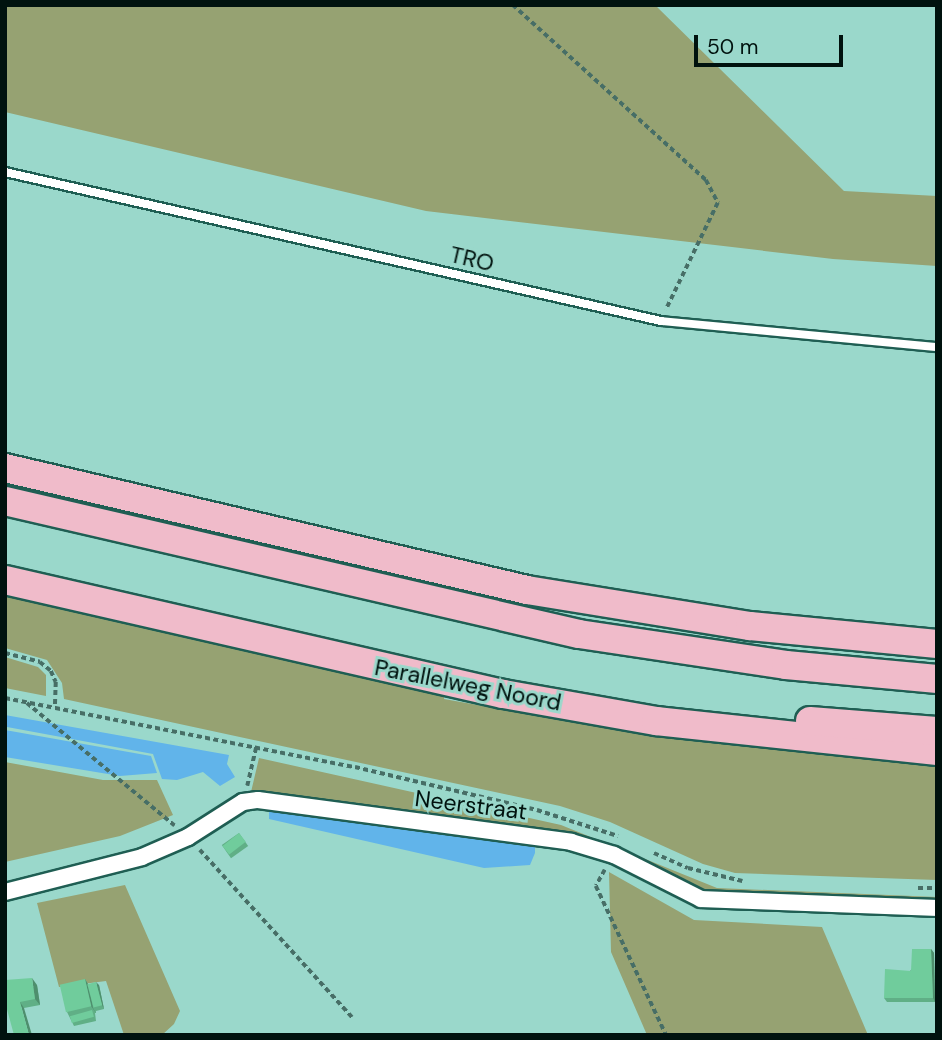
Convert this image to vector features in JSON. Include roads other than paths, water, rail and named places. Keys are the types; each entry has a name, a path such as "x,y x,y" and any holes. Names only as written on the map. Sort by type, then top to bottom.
{"highway":[{"path":"5,468 527,590 750,626 937,644"},
{"path":"5,501 579,634 786,665 937,679"},
{"name":"Parallelweg Noord","path":"5,563 515,678 663,703 937,731"},
{"name":"Parallelweg Noord","path":"5,580 502,694 656,721 937,751"}],"street":[{"name":"Neerstraat","path":"5,892 142,858 188,837 243,802 299,805 571,842 614,855 701,899 937,908"}],"lane":[{"name":"TRO","path":"5,172 661,321 937,347"}],"water":[{"path":"5,715 229,755 227,764 235,777 220,786 203,772 177,780 162,779 153,754 7,727"},
{"path":"5,730 151,756 157,773 120,776 5,757"},
{"path":"269,810 535,846 535,853 530,865 484,868 269,819"}]}
